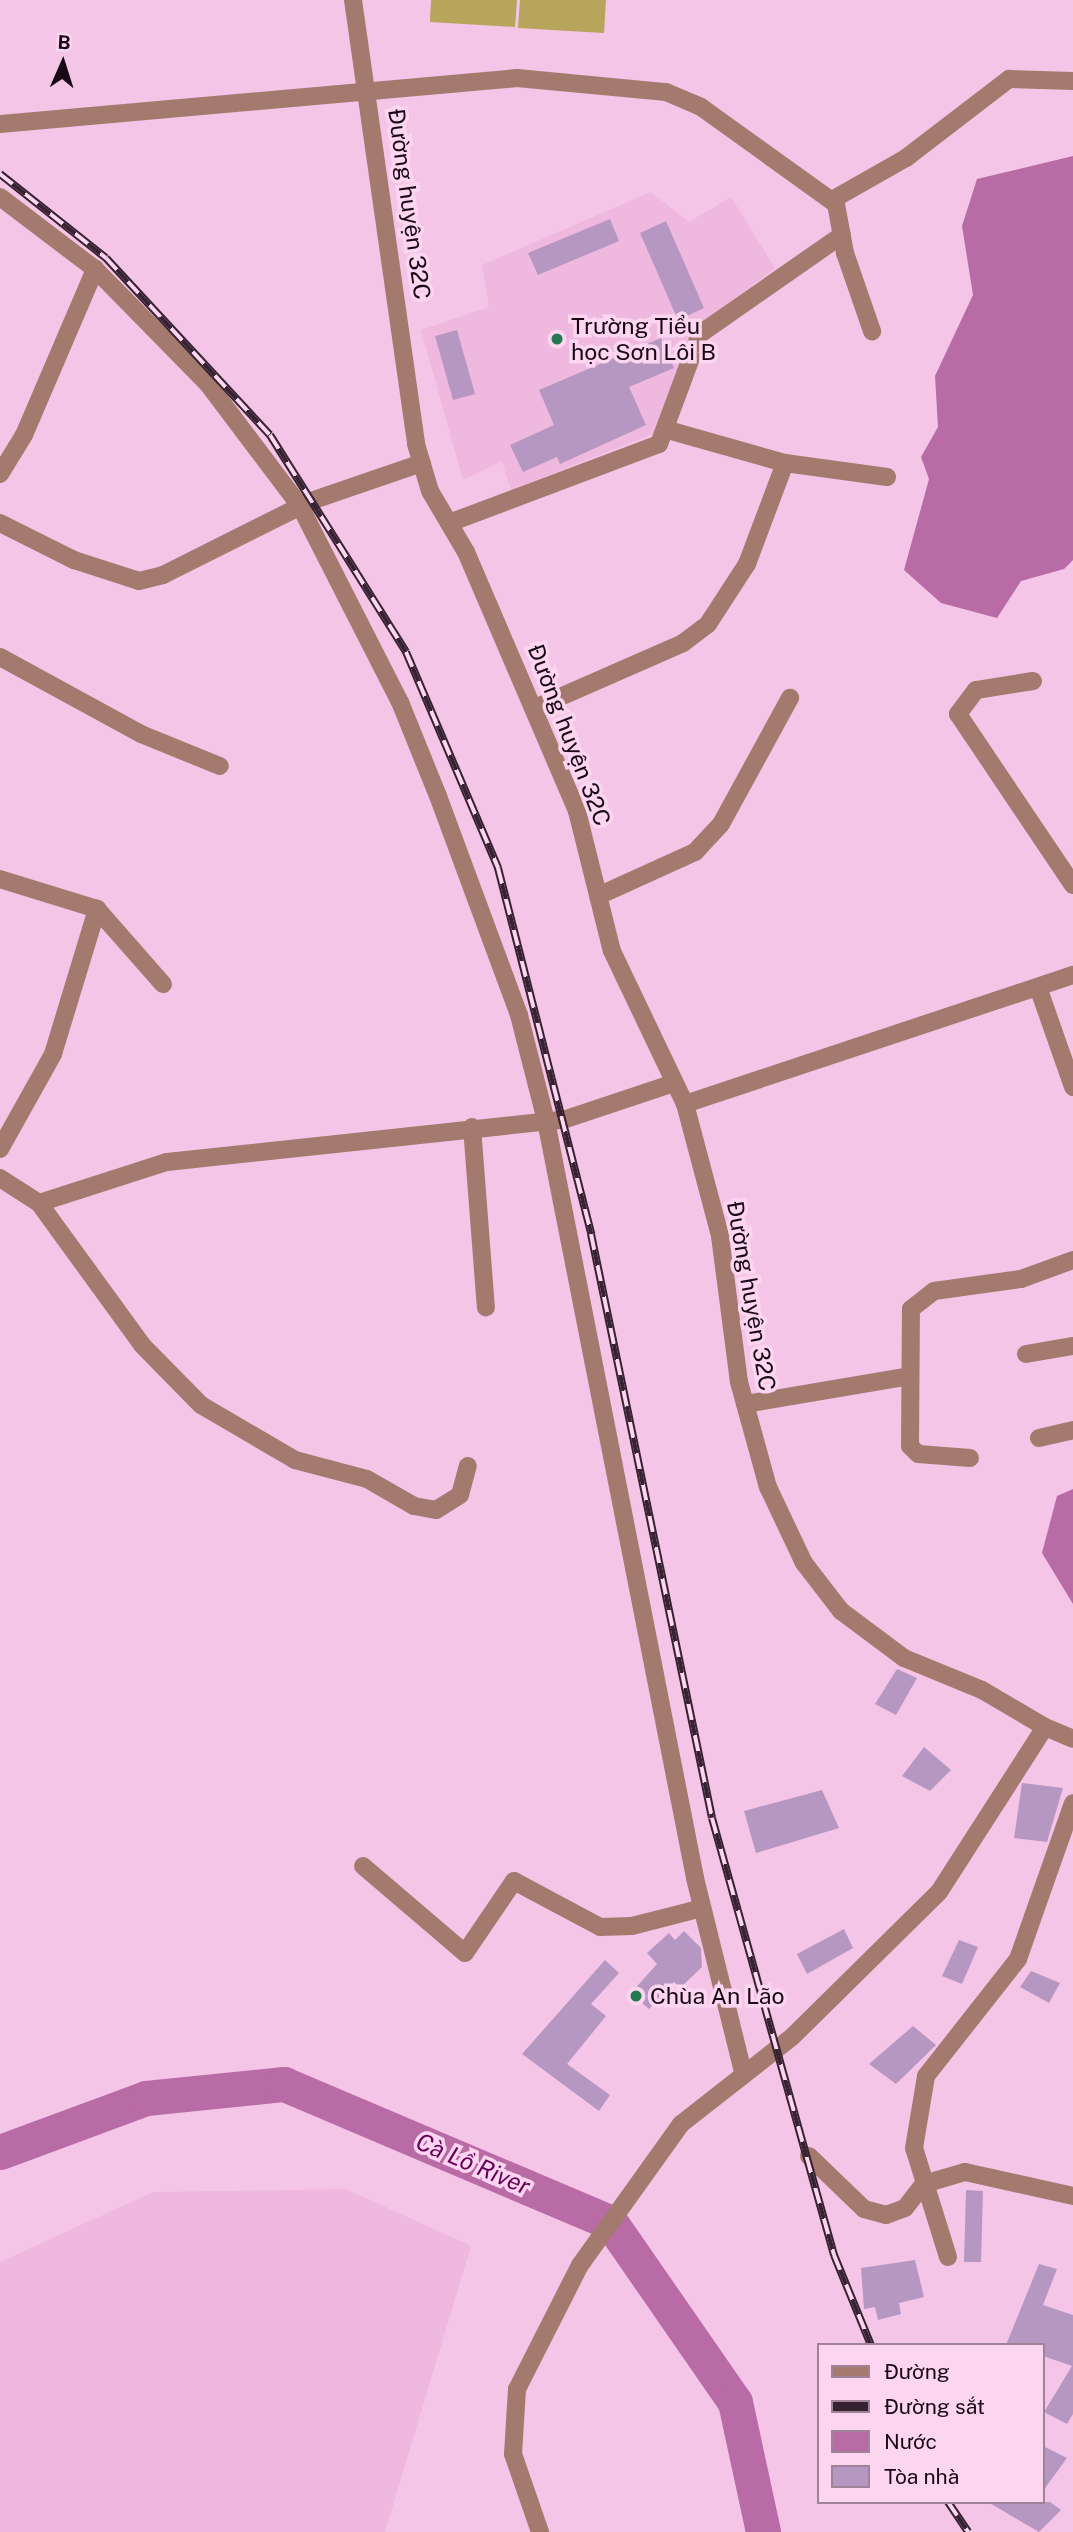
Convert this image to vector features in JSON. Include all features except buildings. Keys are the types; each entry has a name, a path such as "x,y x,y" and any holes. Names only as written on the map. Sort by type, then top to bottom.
{"street":[{"name":"Đường huyện 32C","path":"353,0 369,92 422,463 535,708 577,811 612,951 685,1104 720,1236 745,1404 768,1487 827,1597 904,1658 982,1690 1045,1727 1073,1739"},
{"path":"0,124 517,78 666,92 701,107 832,200 872,331"},
{"path":"832,200 906,158 1009,79 1073,81"},
{"path":"0,197 95,269 208,384 300,506 401,702 429,772 519,1014 546,1121 702,1908 743,2072"},
{"path":"449,523 646,450 668,430 700,334 842,235"},
{"path":"0,474 24,435 95,269"},
{"path":"668,430 785,463 887,477"},
{"path":"0,523 74,560 139,581 163,575 300,506 422,463"},
{"path":"535,708 682,643 708,624 747,564 785,463"},
{"path":"0,657 141,734 220,766"},
{"path":"1033,681 976,690 958,714 1073,885"},
{"path":"598,896 695,852 721,824 790,698"},
{"path":"0,879 97,909 163,984"},
{"path":"0,1149 53,1054 97,909"},
{"path":"685,1104 1073,975"},
{"path":"1038,987 1073,1087"},
{"path":"39,1203 167,1162 546,1121 674,1083"},
{"path":"472,1127 486,1307"},
{"path":"0,1178 39,1203 142,1345 201,1405 295,1460 367,1479 414,1506 436,1510 460,1495 468,1466"},
{"path":"970,1458 918,1454 910,1446 911,1309 916,1302 934,1291 1021,1279 1073,1260"},
{"path":"1026,1354 1073,1346"},
{"path":"745,1404 910,1376"},
{"path":"1039,1438 1073,1430"},
{"path":"540,2532 513,2454 517,2389 580,2265 681,2124 743,2072 792,2037 939,1892 1045,1727"},
{"path":"948,2257 914,2148 926,2076 1018,1959 1073,1803"},
{"path":"363,1866 465,1953 514,1881 600,1927 632,1926 702,1908"},
{"path":"809,2156 864,2209 886,2215 905,2208 924,2184 965,2172 1073,2196"}],"shaded area":[{"path":"431,0 517,0 515,27 430,22"},
{"path":"520,0 606,0 604,33 518,28"},
{"name":"Trường Tiểu học Sơn Lôi B","path":"651,192 689,222 731,197 775,268 699,326 657,432 511,490 502,461 463,480 421,330 489,307 482,265"},
{"path":"346,2189 471,2246 385,2532 0,2532 0,2262 153,2192"}],"water":[{"path":"1073,156 1073,560 1064,569 1021,581 997,618 941,603 904,570 929,479 921,457 938,427 935,376 973,295 962,226 977,179"},
{"path":"1073,1489 1073,1604 1042,1553 1057,1496"}],"waterway":[{"name":"Cà Lồ River","path":"0,2152 146,2098 284,2084 611,2223 735,2402 763,2532"}],"railway":[{"path":"0,174 106,258 270,435 406,652 498,868 591,1234 712,1818 834,2255 870,2343"},
{"path":"949,2504 968,2532"}],"place":[{"name":"Trường Tiểu học Sơn Lôi B","path":"557,339"},
{"name":"Chùa An Lão","path":"636,1996"}]}
